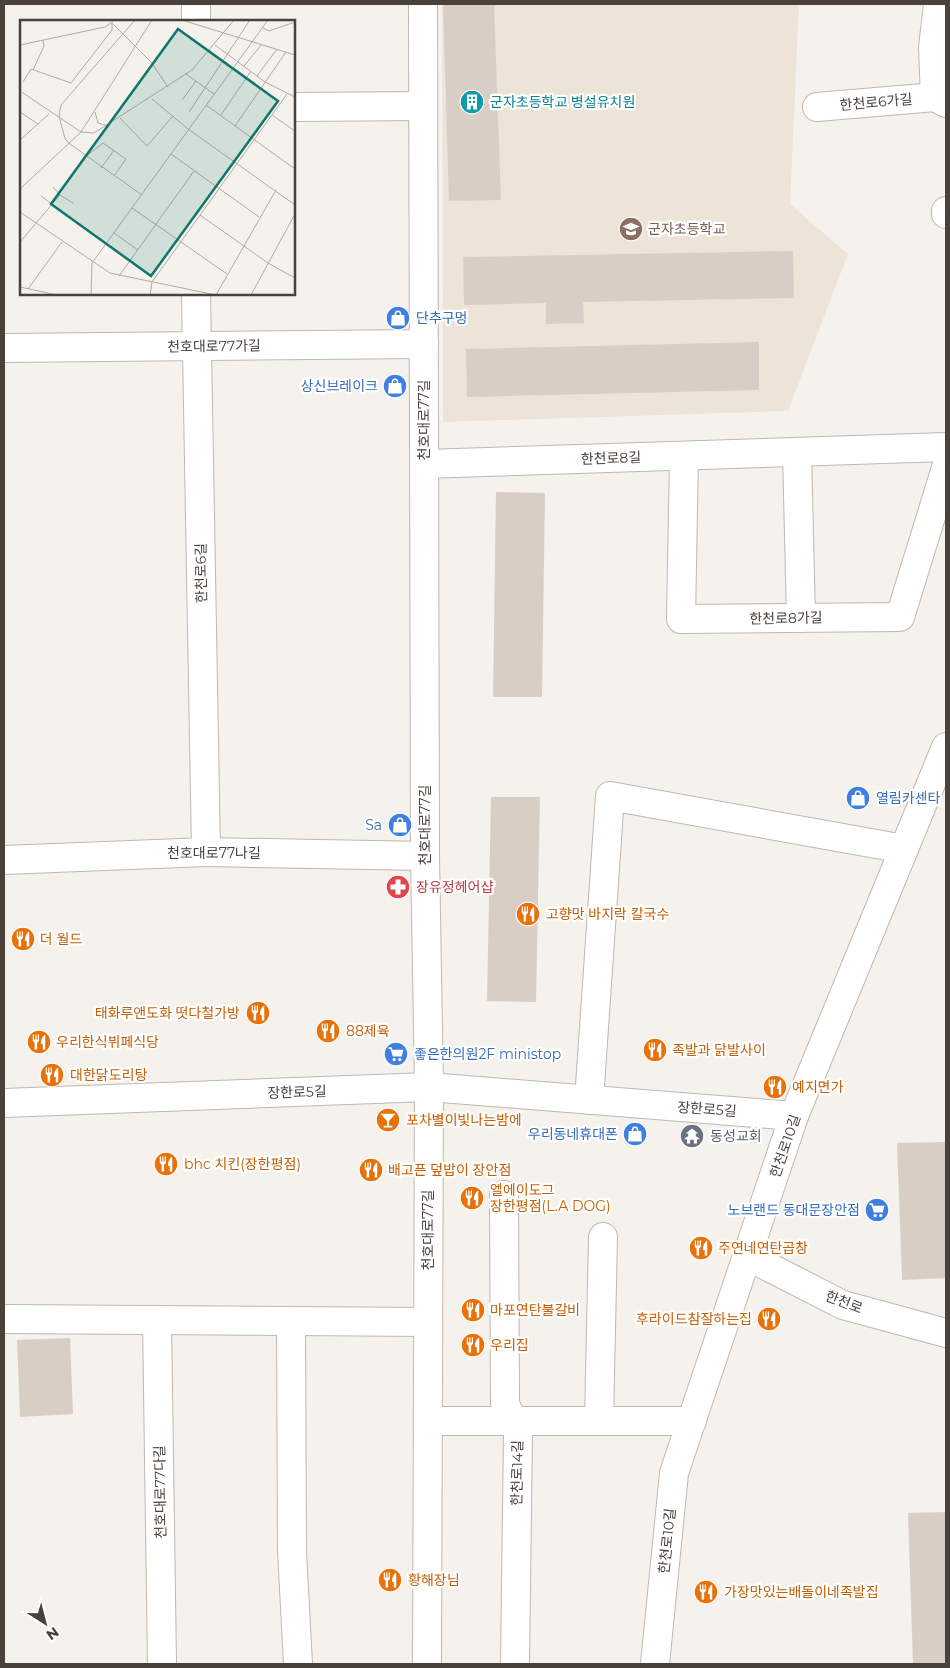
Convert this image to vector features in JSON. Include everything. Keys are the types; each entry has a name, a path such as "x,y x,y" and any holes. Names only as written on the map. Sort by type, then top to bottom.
{"street":[{"path":"196,4 196,20"},
{"name":"천호대로77길","path":"423,4 425,856 429,1087 427,1664"},
{"name":"한천로6가길","path":"817,107 940,100 933,47 938,4"},
{"path":"295,107 423,106"},
{"name":"한천로6길","path":"196,295 206,852"},
{"name":"천호대로77가길","path":"4,348 424,344"},
{"name":"한천로8길","path":"424,464 946,447"},
{"path":"797,452 801,618"},
{"name":"한천로8가길","path":"684,456 680,619 900,617 946,468"},
{"name":"한천로10길","path":"655,1664 674,1473 794,1116 946,747"},
{"path":"589,1100 610,796 904,849"},
{"name":"천호대로77나길","path":"4,860 206,852 425,856"},
{"name":"장한로5길","path":"4,1103 429,1087 794,1116"},
{"name":"한천로14길","path":"504,1195 505,1404 518,1433 515,1664"},
{"path":"599,1421 603,1238"},
{"name":"한천로","path":"747,1256 843,1305 946,1333"},
{"path":"4,1319 428,1322"},
{"name":"천호대로77다길","path":"157,1320 162,1664"},
{"path":"291,1320 292,1551 298,1664"},
{"path":"428,1421 692,1420"}],"shaded area":[{"name":"군자초등학교","path":"442,4 799,4 790,204 848,254 788,411 443,422"}],"building":[{"name":"군자초등학교 병설유치원","path":"443,4 494,4 501,200 449,201"},
{"path":"793,251 794,298 583,302 584,323 546,324 546,303 464,305 463,257"},
{"path":"759,342 759,390 467,397 466,349"},
{"path":"496,492 545,493 542,697 493,697"},
{"path":"491,797 540,797 536,1002 487,1001"},
{"path":"946,1142 946,1278 902,1280 897,1143"},
{"path":"70,1338 73,1414 20,1417 17,1340"},
{"path":"946,1512 946,1664 913,1664 908,1513"}],"place":[{"name":"군자초등학교 병설유치원","path":"472,102"},
{"name":"군자초등학교","path":"631,229"},
{"name":"단추구멍","path":"398,318"},
{"name":"상신브레이크","path":"395,386"},
{"name":"열림카센타","path":"858,798"},
{"name":"Sa","path":"400,825"},
{"name":"장유정헤어샵","path":"398,887"},
{"name":"고향맛 바지락 칼국수","path":"528,914"},
{"name":"더 월드","path":"23,939"},
{"name":"태화루앤도화 떳다철가방","path":"258,1013"},
{"name":"88제육","path":"328,1031"},
{"name":"우리한식뷔페식당","path":"39,1042"},
{"name":"족발과 닭발사이","path":"655,1050"},
{"name":"좋은한의원2F ministop","path":"396,1054"},
{"name":"대한닭도리탕","path":"52,1075"},
{"name":"예지면가","path":"775,1087"},
{"name":"포차별이빛나는밤에","path":"388,1120"},
{"name":"우리동네휴대폰","path":"635,1134"},
{"name":"동성교회","path":"692,1136"},
{"name":"bhc 치킨(장한평점)","path":"166,1164"},
{"name":"배고픈 덮밥이 장안점","path":"371,1170"},
{"name":"엘에이도그 장한평점(L.A DOG)","path":"472,1198"},
{"name":"노브랜드 동대문장안점","path":"877,1210"},
{"name":"주연네연탄곱창","path":"701,1248"},
{"name":"마포연탄불갈비","path":"473,1310"},
{"name":"후라이드참잘하는집","path":"769,1319"},
{"name":"우리집","path":"473,1345"},
{"name":"황해장님","path":"390,1580"},
{"name":"가장맛있는배돌이네족발집","path":"706,1592"}]}
